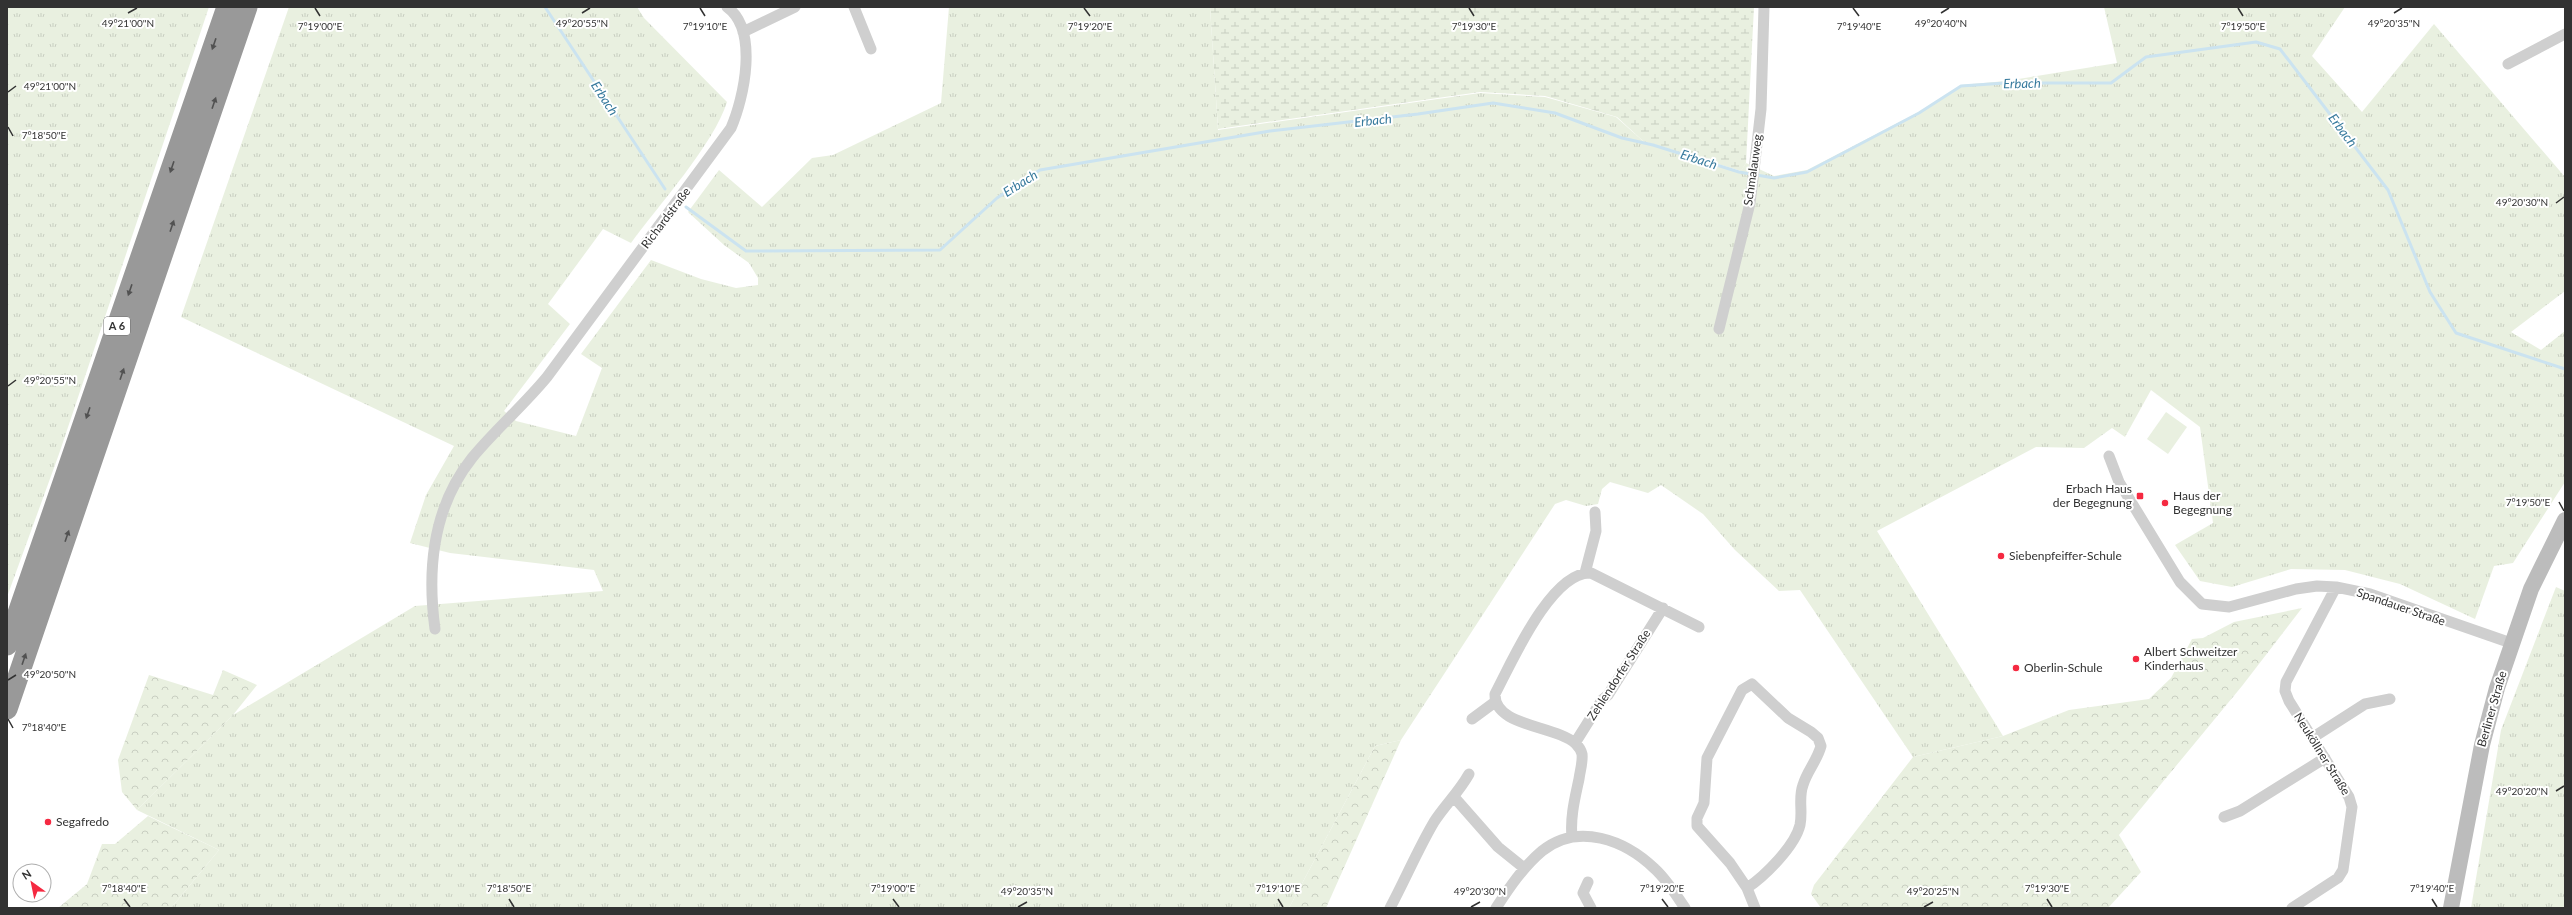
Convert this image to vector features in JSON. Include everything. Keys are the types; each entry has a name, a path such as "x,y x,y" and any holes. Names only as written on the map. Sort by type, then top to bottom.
{"highway":[{"name":"A 6","path":"7,645 227,7"},
{"name":"A 6","path":"7,709 247,7"}],"street":[{"name":"Richardstraße","path":"435,629 430,598 431,567 445,508 457,482 472,459 521,409 547,377 731,128 743,88 746,60 743,32 739,21 727,7"},
{"path":"743,32 795,7"},
{"path":"854,7 871,49"},
{"name":"Schmalauweg","path":"1719,329 1750,203 1754,175 1761,109 1764,7"},
{"path":"2508,64 2565,34"},
{"name":"Spandauer Straße","path":"2109,456 2119,482 2180,582 2202,604 2229,607 2296,589 2316,586 2336,587 2370,594 2511,643"},
{"path":"1585,573 1596,531 1595,512"},
{"name":"Berliner Straße","path":"2451,908 2482,745 2511,643 2530,589 2565,520"},
{"path":"1572,837 1571,822 1582,754 1574,743 1545,728 1516,721 1500,710 1495,702 1495,694 1537,615 1556,591 1577,575 1591,573 1699,626"},
{"name":"Neuköllner Straße","path":"2292,908 2338,878 2343,870 2352,807 2350,797 2289,701 2285,691 2286,682 2336,587"},
{"name":"Zehlendorfer Straße","path":"1574,743 1602,700 1608,695 1663,608"},
{"path":"1747,888 1765,874 1796,836 1801,816 1802,786 1821,746 1818,738 1788,718 1752,684 1742,690 1707,758 1704,803 1697,818 1700,832 1730,863 1747,888 1755,908"},
{"path":"2312,738 2365,704 2390,699"},
{"path":"1472,719 1495,702"},
{"path":"2224,817 2240,810 2325,758"},
{"path":"1390,908 1433,823 1445,806 1454,797 1469,774"},
{"path":"1454,797 1498,846 1524,868"},
{"path":"1496,908 1524,868 1543,850 1572,837 1592,836 1626,847 1656,869 1685,908"},
{"path":"1588,882 1583,893 1591,908"}],"green space":[{"path":"7,7 209,7 59,454 7,597"},
{"path":"289,7 637,7 644,18 727,102 720,119 698,155 631,243 603,229 548,304 570,324 504,411 516,421 576,436 602,368 581,354 651,260 701,279 736,288 758,285 758,278 749,263 724,245 688,212 719,170 762,207 812,158 833,155 941,103 949,7 1210,7 1218,130 1480,93 1545,97 1616,117 1643,141 1740,172 1746,163 1774,176 1807,170 1919,112 1961,85 2006,81 2117,63 2104,7 2345,7 2312,56 2362,112 2434,24 2565,177 2565,291 2511,332 2541,350 2565,331 2565,482 2513,563 2494,566 2475,619 2400,584 2345,570 2291,569 2232,587 2200,581 2175,545 2213,523 2200,427 2151,390 2125,437 2112,428 2084,448 2036,447 1877,531 2003,736 1913,757 1800,590 1779,591 1735,550 1703,514 1661,485 1648,493 1610,482 1602,489 1598,504 1586,506 1566,500 1555,504 1401,740 1375,746 1289,908 171,908 219,850 137,810 233,715 415,606 603,591 594,570 450,553 410,543 426,495 454,446 181,317"},
{"path":"1210,7 1754,7 1746,163 1741,171 1643,141 1617,117 1545,96 1480,92 1218,129"},
{"path":"2166,412 2187,427 2168,454 2147,439"},
{"path":"2556,587 2565,591 2565,908 2471,908 2501,730"},
{"path":"2302,608 2242,686 2119,835 2141,872 2108,908 1821,908 1811,894 1814,885 1913,757 2003,736 2069,710 2149,699 2171,678 2192,639 2203,638 2234,622"},
{"path":"223,670 257,685 233,715 137,810 122,792 118,760 149,675 213,695"},
{"path":"1401,740 1326,908 1289,908 1375,746"},
{"path":"148,816 219,850 171,908 58,908 87,884 102,844 115,844"}],"waterway":[{"name":"Erbach","path":"545,7 665,189"},
{"name":"Erbach","path":"686,207 746,251 940,250 997,198 1040,170 1270,131 1418,114 1493,103 1555,113 1622,138 1653,145 1739,172 1774,178 1807,172 1919,113 1961,86 2005,83 2111,83 2146,57 2256,42 2280,49 2388,190 2430,292 2456,333 2565,369"}],"place":[{"name":"Erbach Haus der Begegnung","path":"2140,496"},
{"name":"Haus der Begegnung","path":"2165,503"},
{"name":"Siebenpfeiffer-Schule","path":"2001,556"},
{"name":"Albert Schweitzer Kinderhaus","path":"2136,659"},
{"name":"Oberlin-Schule","path":"2016,668"},
{"name":"Segafredo","path":"48,822"}]}
